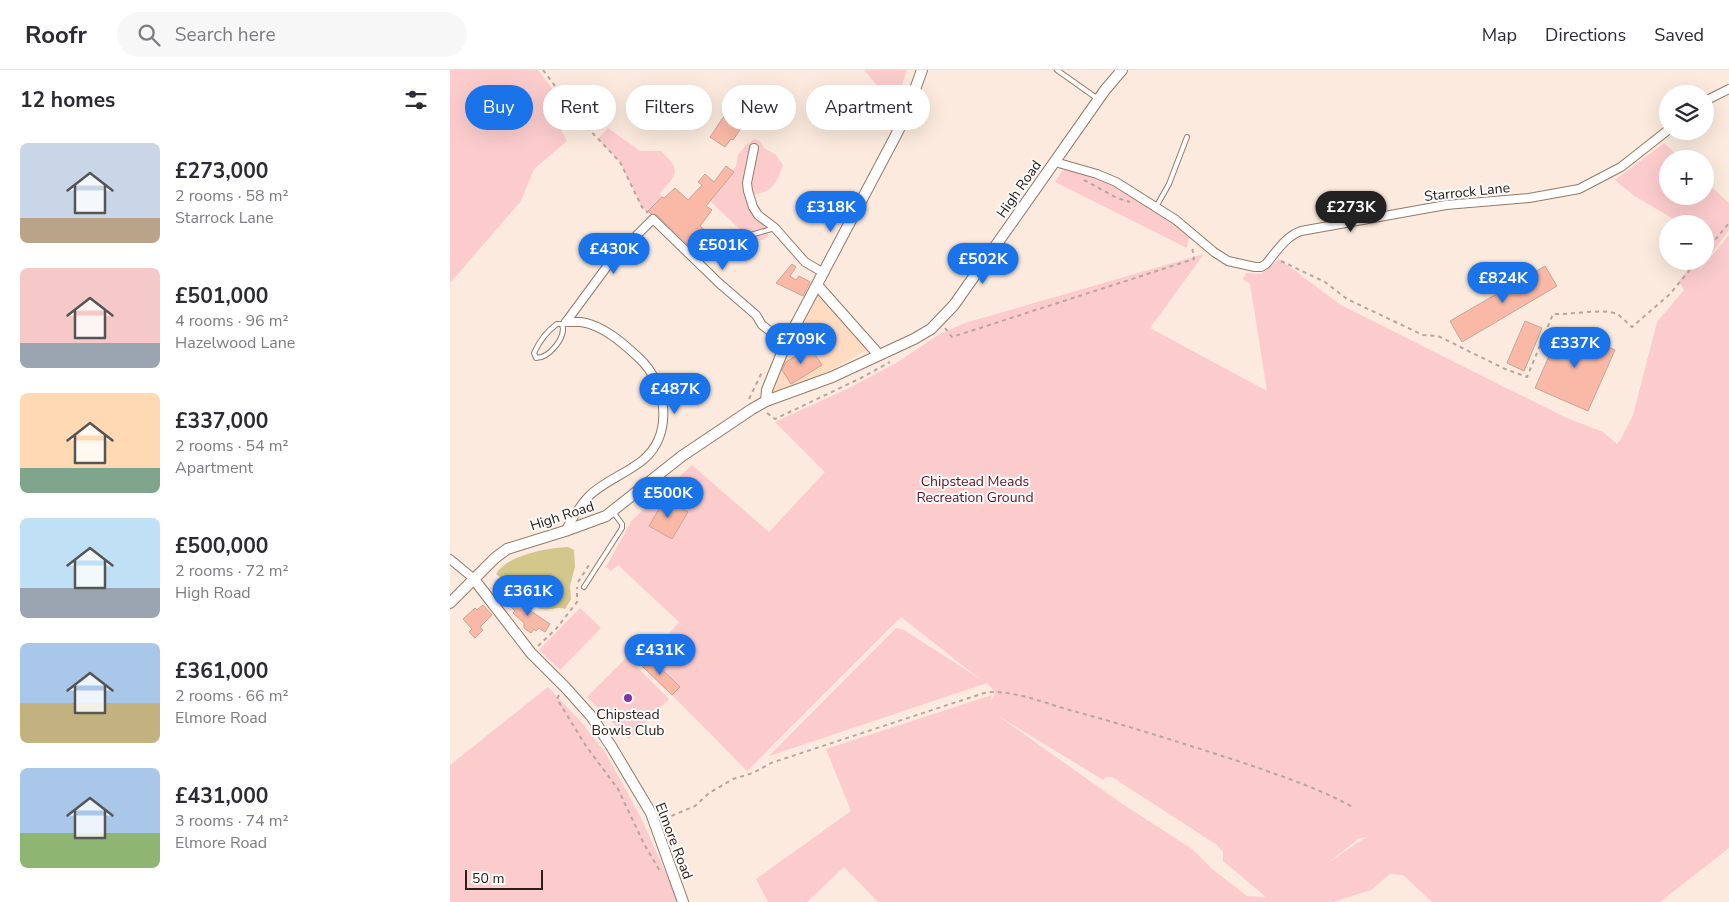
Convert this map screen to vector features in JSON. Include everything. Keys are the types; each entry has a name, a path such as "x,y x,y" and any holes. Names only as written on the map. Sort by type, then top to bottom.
{"street":[{"path":"764,405 767,390 786,343 905,117 922,70"},
{"name":"High Road","path":"450,603 473,578 507,549 598,520 612,512 682,456 752,409 879,356 930,329 954,305 1098,100 1122,70"},
{"path":"1714,96 1729,89"},
{"name":"Starrock Lane","path":"1055,162 1097,174 1116,182 1176,220 1214,252 1228,261 1261,267 1289,237 1301,231 1446,205 1529,198 1579,190 1620,167 1659,137"},
{"path":"754,148 747,183 753,207 758,215 775,228 805,262 824,273"},
{"path":"564,323 611,261 653,219 719,283 756,315 762,325 786,343"},
{"path":"817,285 879,356"},
{"path":"564,323 582,322 598,328 623,343 643,362 656,382 662,401 664,420 654,449 642,460 588,497 565,531"},
{"path":"450,559 473,578"},
{"name":"Elmore Road","path":"473,578 530,653 591,716 611,746 650,812 683,902"}],"lane":[{"path":"1057,70 1098,100"},
{"path":"1156,207 1169,184 1187,137"},
{"path":"747,236 775,228"},
{"path":"564,323 562,335 556,345 542,358 536,358 534,353 545,336 557,324 564,323"},
{"path":"584,587 622,528 622,524 612,512"}],"path":[{"path":"543,70 583,123 620,162 642,207 653,219"},
{"path":"1083,180 1117,198 1134,204"},
{"path":"1714,241 1729,223"},
{"path":"946,324 945,328 952,338 1194,259 1192,241 1196,237"},
{"path":"1272,256 1325,282 1347,299 1423,335 1438,336 1505,369 1527,377 1553,314 1587,313 1602,310 1617,314 1632,328 1670,294 1690,270"},
{"path":"764,405 775,419 861,378 896,358"},
{"path":"530,653 556,630 578,602 576,589 580,578"},
{"path":"565,687 557,699 586,746 618,789 644,844 663,877"},
{"path":"654,823 688,810 709,793 733,779 753,773 771,762 984,693 995,692 1023,697 1193,746 1319,790 1351,806"}],"shaded area":[{"path":"817,292 867,350 827,372 772,393 780,366"},
{"path":"568,547 574,550 575,567 570,586 571,599 565,609 541,609 526,602 496,574 501,567 518,557 549,549"}],"green space":[{"path":"450,70 538,70 549,85 543,85 543,130 561,130 567,141 534,169 521,201 450,283"},
{"path":"864,70 907,70 902,85 877,85"},
{"path":"606,130 611,130 640,151 661,151 672,163 675,172 674,176 660,193 662,197 647,212 642,207 620,162 598,139"},
{"path":"754,139 760,141 764,148 775,154 783,165 773,186 752,197 764,219 764,228 769,236 758,240 747,236 709,200 736,166 738,155"},
{"path":"1664,143 1671,150 1659,150 1659,205 1714,205 1714,189 1729,203 1729,230 1714,250 1714,215 1667,215 1633,195 1615,180"},
{"path":"1067,169 1096,176 1115,185 1175,223 1189,236 1187,248 1055,182 1062,171"},
{"name":"Chipstead Meads Recreation Ground","path":"1729,235 1729,848 1660,902 1432,902 1403,875 1390,874 1371,890 1333,902 878,902 844,867 807,902 768,902 756,879 851,811 826,749 992,695 990,703 995,692 987,683 769,756 896,628 904,630 980,679 901,617 747,771 672,695 680,687 649,657 679,622 618,565 611,571 606,567 632,520 692,465 769,532 825,472 775,422 849,388 896,363 940,334 965,323 1204,254 1150,328 1267,391 1250,284 1243,279 1246,273 1261,274 1279,259 1341,305 1567,418 1603,432 1617,444 1633,415 1657,322 1684,290 1679,281 1688,270 1699,270 1695,276 1700,270 1714,270 1714,253","holes":["997,715 1103,780 1106,777 1112,777 1217,845 1223,852 1223,861 1266,897 1247,896 1211,868 1192,849 1121,803","1366,837 1328,863 1358,839"]},
{"path":"580,608 601,628 560,670 539,650"},
{"name":"Chipstead Bowls Club","path":"627,657 669,699 629,739 587,697"},
{"path":"548,687 582,723 605,752 640,816 679,902 450,902 450,765"}],"building":[{"path":"722,119 722,130 740,130 725,147 710,137"},
{"path":"726,166 734,172 706,206 712,210 700,226 708,233 692,249 657,215 651,214 648,211 662,197 664,198 675,188 688,200 702,185 698,182 705,174 714,182"},
{"path":"792,264 796,267 790,276 796,280 799,276 810,282 803,296 776,283"},
{"path":"1545,266 1557,286 1462,342 1450,321"},
{"path":"1525,321 1542,328 1524,371 1507,363"},
{"path":"1562,327 1615,350 1588,411 1535,388"},
{"path":"810,347 822,365 791,384 782,370 786,362"},
{"path":"665,499 688,512 672,539 649,526"},
{"path":"515,597 519,603 550,624 545,632 539,628 536,631 534,629 531,633 524,628 524,623 513,613 515,611 507,603"},
{"path":"483,605 492,615 480,627 483,630 475,638 469,632 472,629 463,619 475,608 477,610"},
{"path":"649,657 680,687 672,695 641,665"}],"place":[{"name":"Chipstead Bowls Club","path":"628,698"}]}
